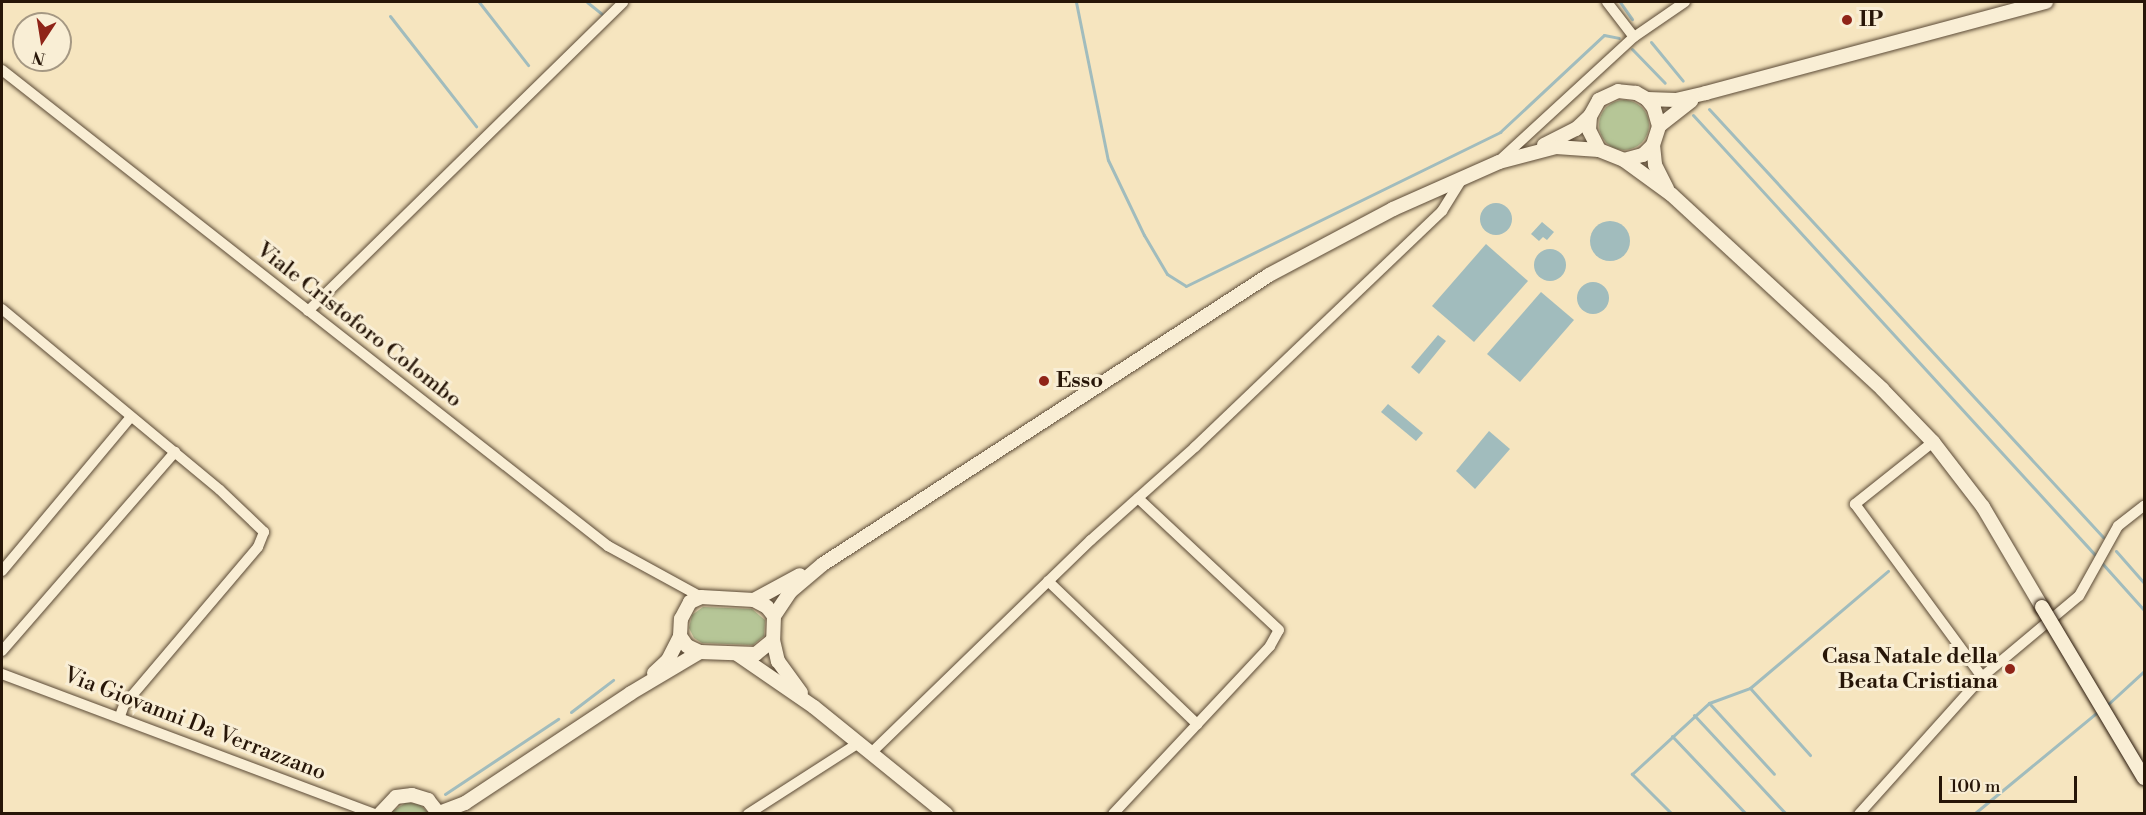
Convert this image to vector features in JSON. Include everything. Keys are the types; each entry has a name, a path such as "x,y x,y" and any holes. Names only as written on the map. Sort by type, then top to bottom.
{"main road":[{"path":"754,600 823,564 1269,275 1465,176 1526,153 1576,129 1590,116 1599,100 1612,92 1630,91 1647,99 1676,100 2046,2"},
{"path":"1672,195 1655,165 1653,145 1659,126 1682,105 1706,93"},
{"path":"1647,99 1654,108 1659,126"},
{"path":"1590,116 1589,130 1599,150"},
{"path":"1624,160 1643,154 1653,145"},
{"path":"1526,153 1573,146 1599,150 1624,160 1672,195 1882,389 1933,442 1983,507 2145,778"},
{"path":"814,707 778,661 773,640 774,616 790,592 823,564"},
{"path":"631,693 668,660 680,636 684,610 702,597 754,600 767,606 774,616"},
{"path":"680,636 687,646 700,652 737,654 756,654 773,640"},
{"path":"380,813 396,798 412,795 428,800 439,813 465,803 631,693 700,652"},
{"path":"737,654 814,707 857,744 946,813"}],"street":[{"path":"308,311 623,2"},
{"path":"1607,2 1634,37"},
{"path":"1499,162 1634,37 1685,2"},
{"name":"Viale Cristoforo Colombo","path":"2,70 608,546 702,597"},
{"path":"870,754 1048,581 1442,211 1465,176"},
{"path":"2,309 261,525 264,538 124,705 120,716"},
{"path":"2,571 130,418"},
{"path":"1933,442 1855,504 1982,677"},
{"path":"2,651 175,452"},
{"path":"1113,813 1270,646 1279,630 1138,498"},
{"path":"1859,813 1982,677 2079,596 2118,526 2145,506"},
{"path":"1048,581 1197,724"},
{"name":"Via Giovanni Da Verrazzano","path":"2,674 120,716 374,813"},
{"path":"748,813 857,744"}],"green space":[{"path":"1624,100 1638,104 1645,111 1649,125 1645,139 1638,146 1624,150 1610,146 1603,139 1599,125 1603,111 1610,104"},
{"path":"703,607 752,609 765,620 764,636 753,645 702,643 694,638 689,628 692,615"},
{"path":"407,802 420,805 430,814 388,814"}],"water":[{"path":"1496,203 1507,208 1512,219 1507,230 1496,235 1485,230 1480,219 1485,208"},
{"path":"1610,221 1624,227 1630,241 1624,255 1610,261 1596,255 1590,241 1596,227"},
{"path":"1542,222 1554,232 1547,240 1543,237 1539,241 1531,234"},
{"path":"1486,244 1528,281 1474,342 1432,306"},
{"path":"1550,249 1561,254 1566,265 1561,276 1550,281 1539,276 1534,265 1539,254"},
{"path":"1593,282 1604,287 1609,298 1604,309 1593,314 1582,309 1577,298 1582,287"},
{"path":"1541,292 1574,320 1520,382 1487,354"},
{"path":"1438,335 1446,341 1419,374 1411,367"},
{"path":"1388,404 1423,433 1416,441 1381,412"},
{"path":"1489,431 1510,449 1475,489 1456,471"}],"waterway":[{"path":"479,2 528,65"},
{"path":"587,2 602,14"},
{"path":"1076,2 1108,160 1144,235 1167,274 1186,286 1500,132 1604,35 1619,38"},
{"path":"1620,2 1632,19"},
{"path":"390,16 476,126"},
{"path":"1651,42 1683,81"},
{"path":"1632,49 1665,83"},
{"path":"1709,109 2103,537"},
{"path":"1693,115 2097,557"},
{"path":"2116,551 2144,583"},
{"path":"2101,562 2144,610"},
{"path":"1672,814 1632,774 1709,703 1750,688 1888,571"},
{"path":"2106,706 2144,671"},
{"path":"571,712 613,680"},
{"path":"1750,688 1810,755"},
{"path":"1709,703 1774,774"},
{"path":"1975,813 2100,710"},
{"path":"1694,715 1786,814"},
{"path":"445,794 558,719"},
{"path":"1672,736 1746,814"}],"place":[{"name":"IP","path":"1847,20"},
{"name":"Esso","path":"1044,381"},
{"name":"Casa Natale della Beata Cristiana","path":"2010,669"}]}
